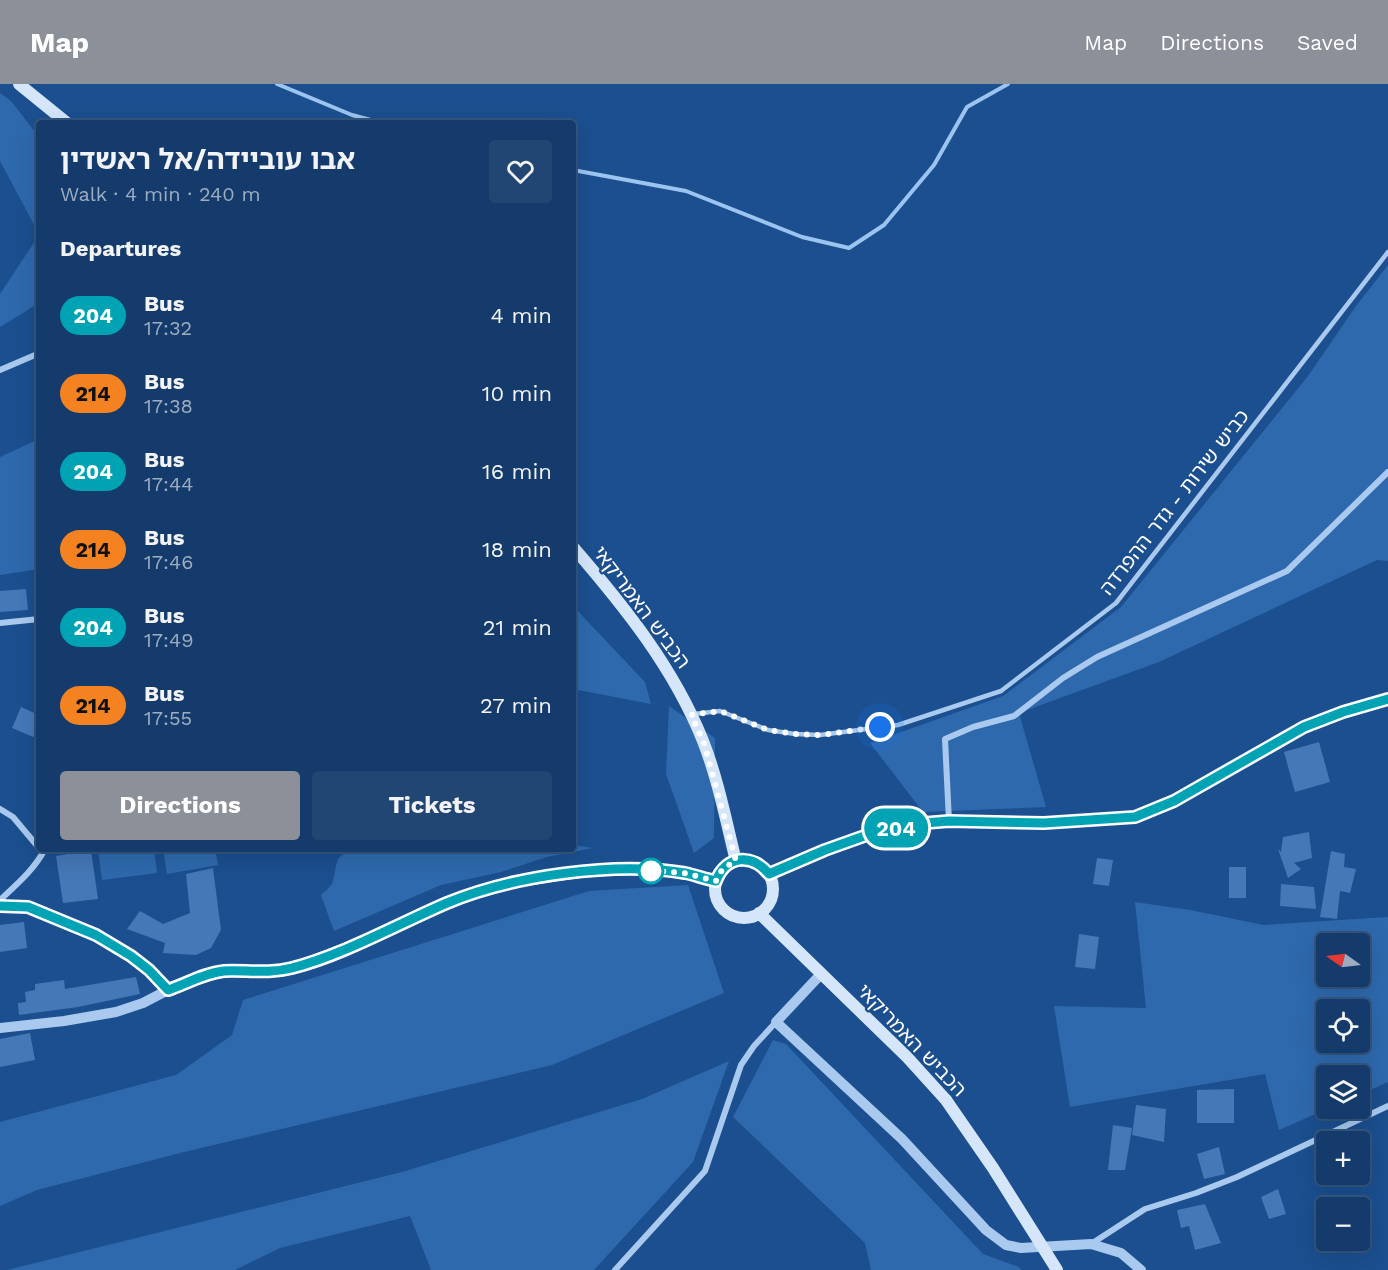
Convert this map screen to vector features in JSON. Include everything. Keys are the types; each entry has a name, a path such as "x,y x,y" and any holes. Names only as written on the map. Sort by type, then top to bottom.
{"main road":[{"path":"19,84 63,120"},
{"name":"הכביש האמריקאי","path":"576,550 598,576 669,671 704,743 736,861"},
{"path":"736,861 755,862 769,874 772,892 770,900 759,913 740,918 731,915 717,901 714,891 716,881 723,868 736,861"},
{"name":"הכביש האמריקאי","path":"759,913 907,1057 946,1100 993,1168 1057,1270"}],"street":[{"path":"0,370 34,355"},
{"path":"949,821 945,739 973,727 1014,716 1063,678 1098,657 1287,571 1388,472"},
{"path":"0,623 36,619"},
{"path":"769,874 825,850 881,830 949,821 1034,824 1135,817 1174,801 1304,727 1343,712 1388,699"},
{"path":"0,809 13,817 36,842"},
{"path":"0,900 25,876 40,852"},
{"path":"0,1028 64,1022 116,1012 208,974 224,971 276,972 292,968 363,941 449,902 501,885 593,871 641,870 684,873 716,881"},
{"path":"0,906 28,907 96,935 131,956 149,970 168,990"},
{"path":"615,1270 705,1171 741,1065 754,1046 821,974"},
{"path":"776,1022 902,1139 986,1230 1006,1245 1021,1248 1091,1244 1121,1253 1141,1270"},
{"path":"1091,1244 1145,1209 1237,1177 1388,1106"}],"lane":[{"name":"כביש שירות - גדר ההפרדה","path":"691,715 720,711 768,730 820,735 898,725 1001,691 1116,603 1388,252"}],"shaded area":[{"path":"0,93 11,101 36,133 36,228 0,161"},
{"path":"36,240 36,305 0,327 0,294"},
{"path":"1388,265 1388,561 1377,560 1159,662 1019,713 1046,807 923,812 870,743 1003,696 1121,607 1308,376 1356,306"},
{"path":"36,440 36,569 0,575 0,457"},
{"path":"576,609 645,682 651,704 576,690"},
{"path":"669,706 715,738 714,838 694,853 666,774"},
{"path":"576,845 593,848 576,851"},
{"path":"98,852 154,852 157,873 102,880"},
{"path":"163,852 216,852 218,865 167,874"},
{"path":"349,852 573,852 547,857 501,872 441,885 334,931 321,895 330,887 338,861"},
{"path":"688,885 724,993 552,1065 180,1153 37,1190 0,1206 0,1122 176,1075 232,1035 243,1000 589,891"},
{"path":"1135,902 1264,925 1388,917 1388,1082 1370,1090 1370,1065 1316,1065 1316,1114 1279,1130 1265,1074 1070,1107 1054,1006 1146,1008"},
{"path":"773,1040 786,1044 983,1254 1019,1267 1021,1270 871,1270 865,1243 733,1117"},
{"path":"729,1061 693,1162 594,1270 431,1270 410,1216 280,1248 235,1270 7,1270 402,1172 642,1099"}],"building":[{"path":"26,589 28,610 0,612 0,591"},
{"path":"21,707 36,714 36,730 33,737 12,728"},
{"path":"1319,742 1330,782 1295,792 1284,752"},
{"path":"1309,832 1312,858 1294,863 1301,869 1288,878 1278,849 1281,852 1283,837"},
{"path":"1331,851 1345,854 1344,867 1356,869 1350,893 1340,891 1337,919 1320,917"},
{"path":"91,852 98,899 63,903 56,856"},
{"path":"1097,858 1113,860 1109,886 1093,884"},
{"path":"1229,867 1246,867 1246,898 1229,898"},
{"path":"213,868 221,930 211,948 196,955 163,953 165,943 127,929 140,911 163,924 190,913 186,874"},
{"path":"1281,884 1314,887 1316,909 1280,906"},
{"path":"24,922 27,948 0,952 0,925"},
{"path":"1079,934 1099,937 1095,969 1075,967"},
{"path":"136,977 140,994 78,1007 19,1015 18,1003 26,1002 25,992 35,990 35,984 64,980 65,989"},
{"path":"30,1033 35,1060 0,1067 0,1039"},
{"path":"1234,1089 1234,1123 1197,1123 1197,1090"},
{"path":"1136,1105 1166,1109 1164,1142 1132,1135"},
{"path":"1113,1125 1132,1128 1125,1170 1108,1170"},
{"path":"1219,1147 1225,1174 1204,1179 1197,1154"},
{"path":"1278,1189 1286,1214 1269,1219 1261,1197"},
{"path":"1205,1204 1221,1243 1195,1250 1189,1226 1181,1228 1177,1210"}],"waterway":[{"path":"277,84 352,115 371,120"},
{"path":"576,171 686,191 802,237 849,248 884,225 934,165 967,107 1008,84"}],"bus line":[{"name":"204","path":"0,906 28,907 96,935 131,956 149,970 168,990 208,974 224,971 276,972 313,962 449,902 501,885 593,871 641,870 684,873 716,881 723,868 736,861 755,862 769,874 825,850 881,830 925,823 949,821 1023,824 1135,817 1174,801 1304,727 1343,712 1388,699"}],"route":[{"path":"651,871 641,870 684,873 716,881 723,868 736,861 704,743 691,715 705,711 720,711 768,730 795,734 820,735 880,727"}]}
